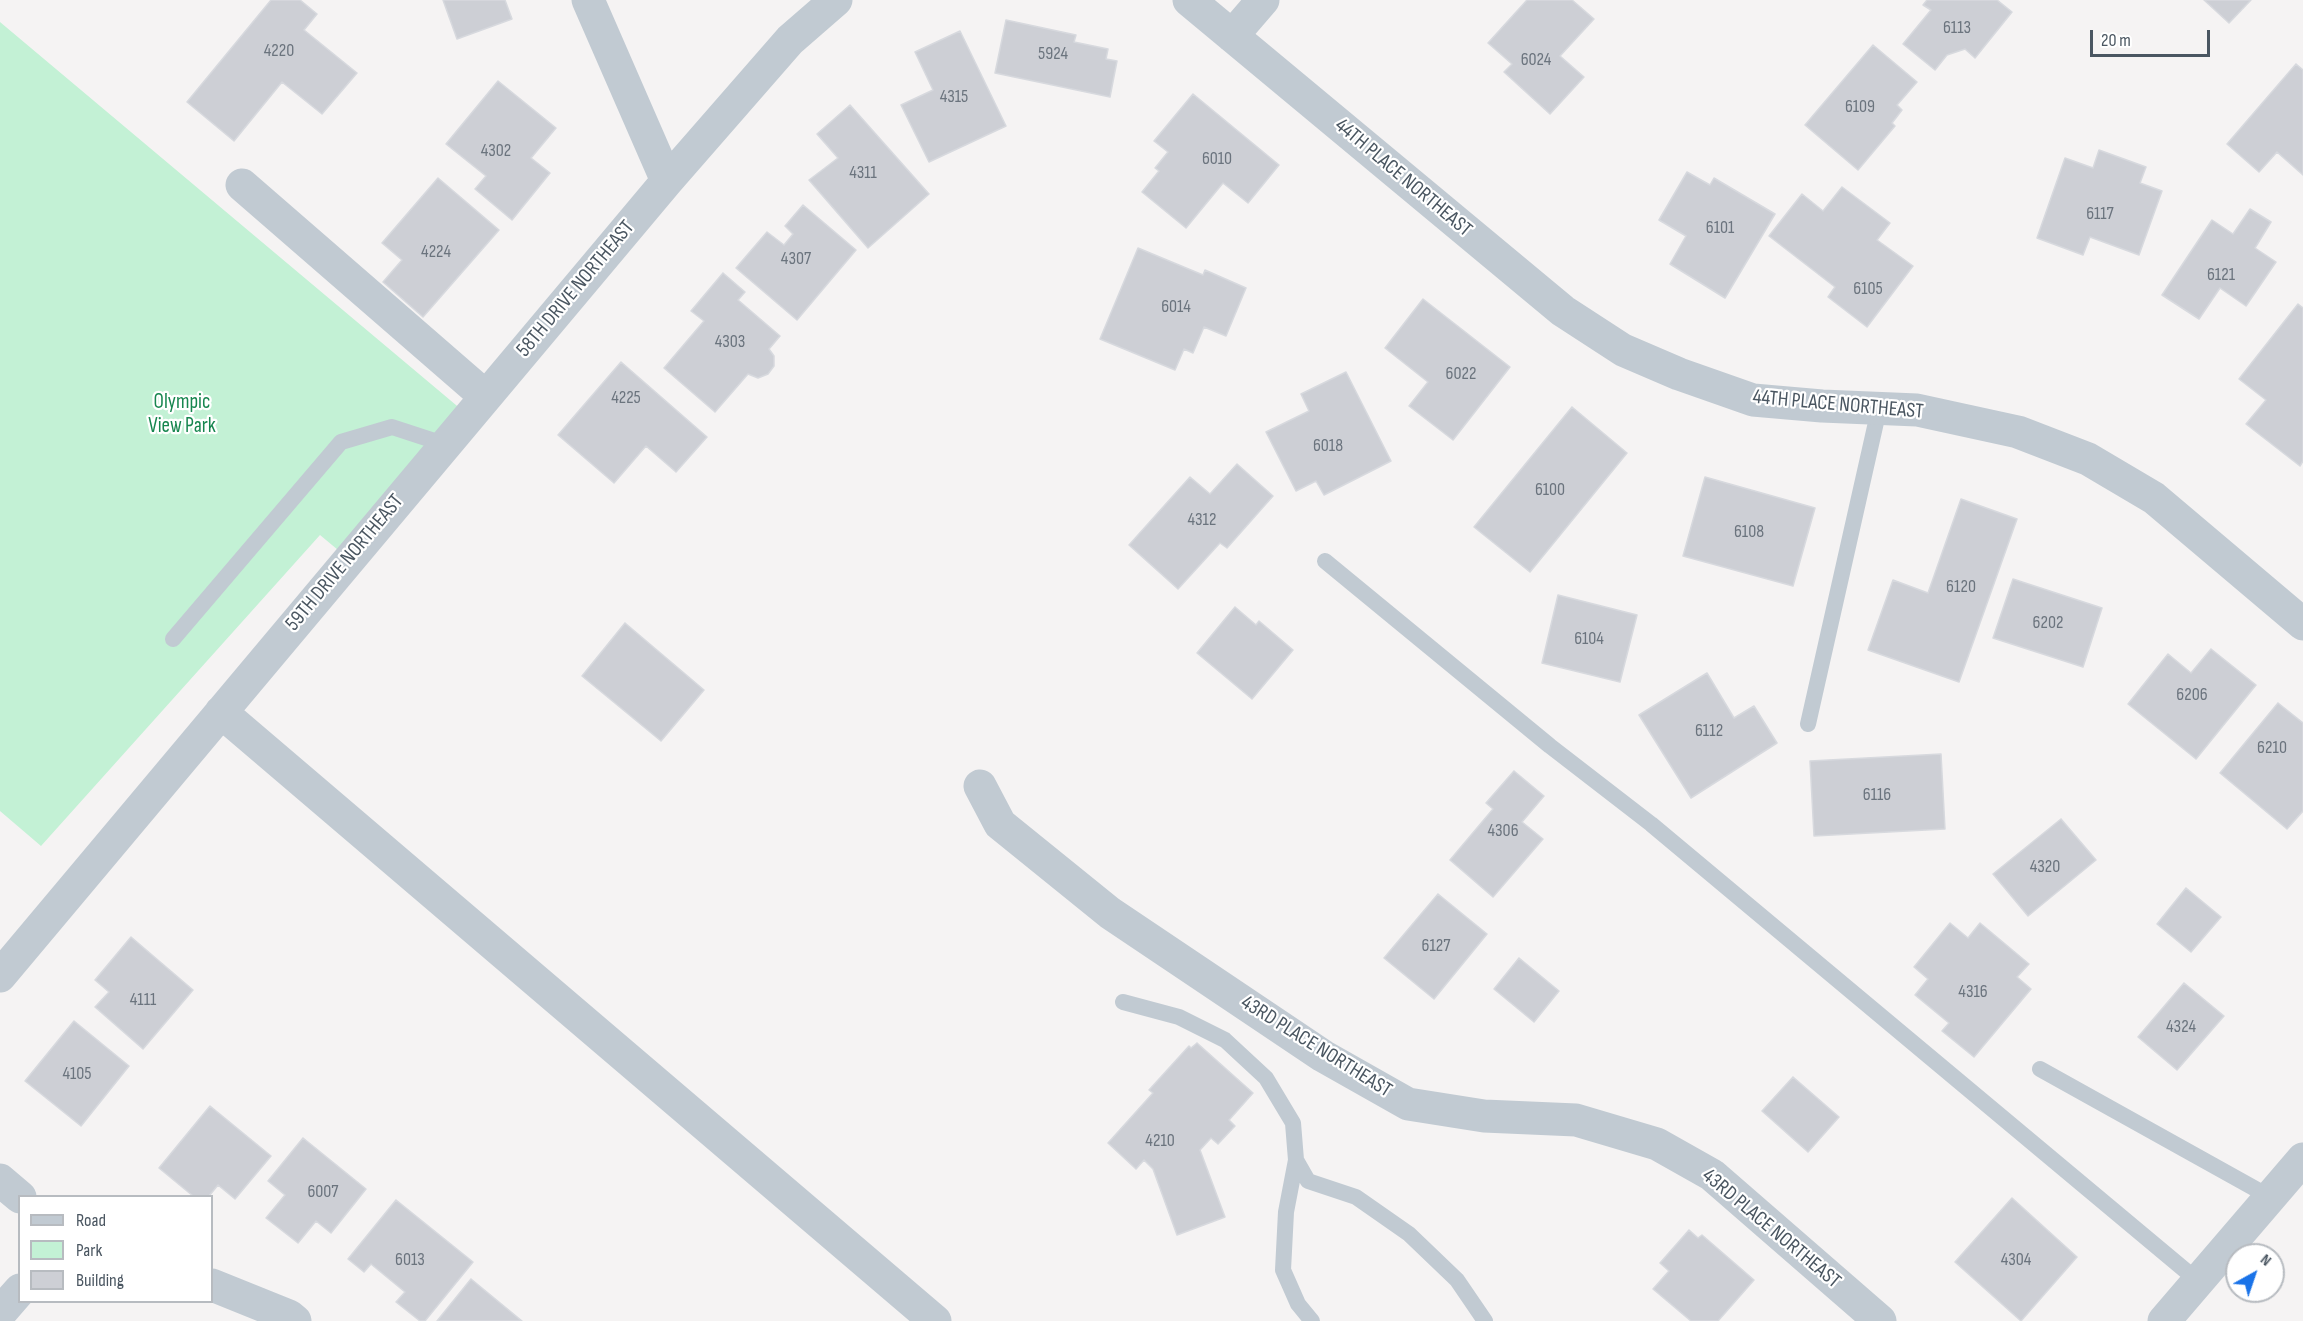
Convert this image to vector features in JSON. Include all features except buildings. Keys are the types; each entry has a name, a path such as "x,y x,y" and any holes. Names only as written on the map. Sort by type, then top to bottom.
{"street":[{"path":"588,0 667,181"},
{"name":"58TH DRIVE NORTHEAST","path":"485,396 790,40 836,0"},
{"name":"44TH PLACE NORTHEAST","path":"1189,0 1563,311 1623,350 1679,374 1753,400 1917,410 2018,432 2088,459 2154,498 2303,624"},
{"path":"1232,36 1263,0"},
{"path":"242,185 485,396"},
{"name":"59TH DRIVE NORTHEAST","path":"0,976 485,396"},
{"path":"221,712 935,1321"},
{"name":"43RD PLACE NORTHEAST","path":"980,786 1000,824 1110,913 1323,1056 1408,1104 1484,1116 1576,1120 1657,1144 1712,1175 1880,1321"},
{"path":"2164,1321 2303,1159"},
{"path":"0,1180 18,1195"},
{"path":"213,1285 289,1316 295,1321"},
{"path":"0,1313 18,1292"}],"lane":[{"path":"1809,724 1880,409"},
{"path":"173,639 341,442 392,427 444,444"},
{"path":"1325,561 1550,746 1651,824 2198,1281"},
{"path":"1123,1002 1179,1017 1226,1040 1266,1078 1293,1123 1296,1160 1286,1212 1283,1270 1298,1304 1312,1321"},
{"path":"2040,1069 2271,1197"},
{"path":"1296,1160 1308,1181 1356,1197 1409,1234 1457,1280 1485,1321"}],"green space":[{"name":"Olympic View Park","path":"0,22 475,421 356,565 320,535 41,846 0,811"}]}
